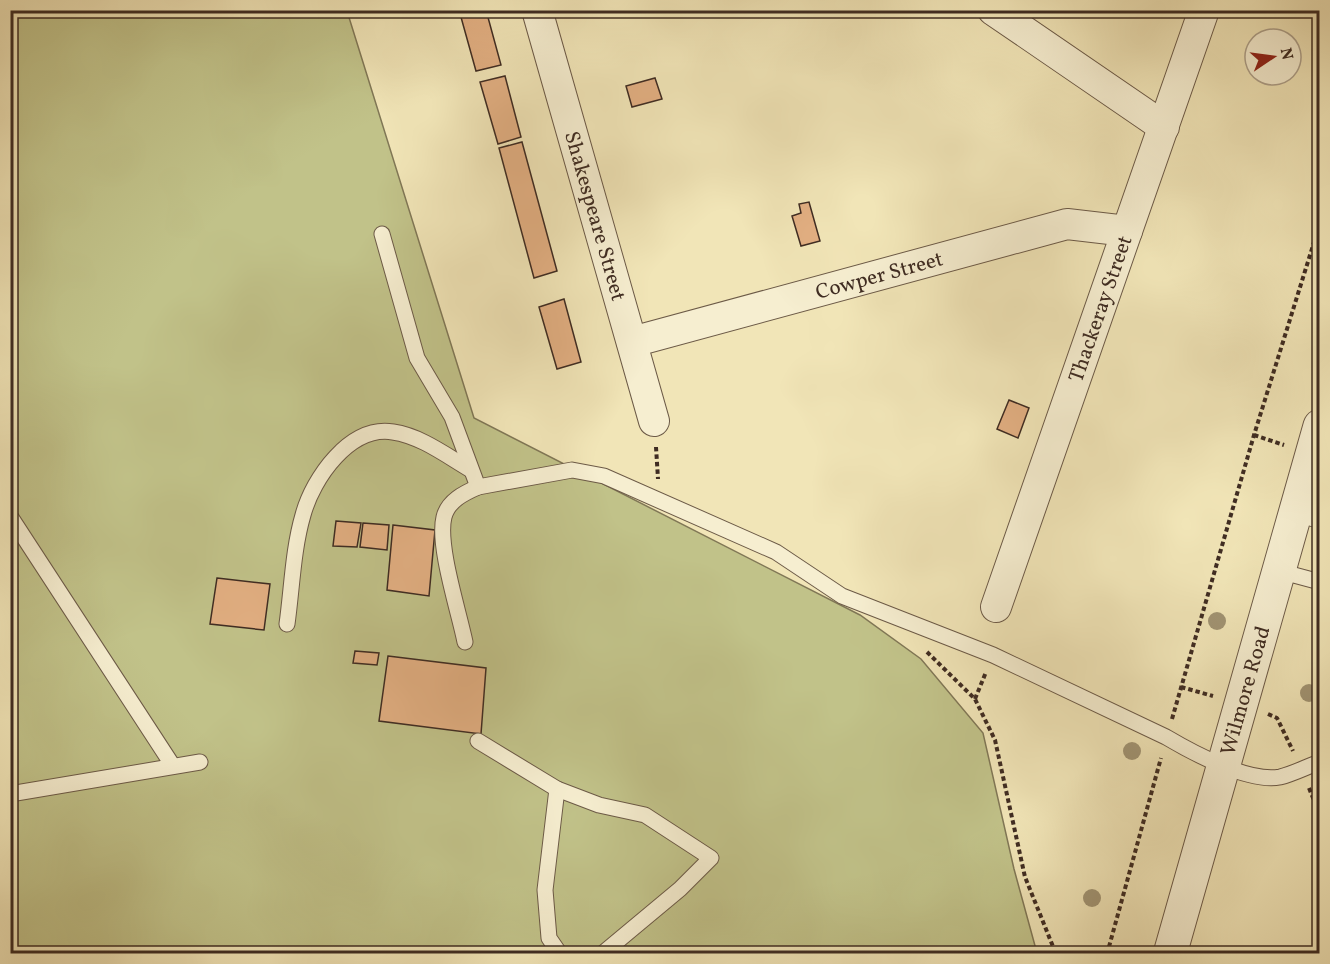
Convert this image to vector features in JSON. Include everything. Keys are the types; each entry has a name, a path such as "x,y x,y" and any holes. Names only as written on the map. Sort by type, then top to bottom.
{"street":[{"name":"Shakespeare Street","path":"537,10 654,421"},
{"path":"993,10 1164,127"},
{"name":"Thackeray Street","path":"996,607 1204,10"},
{"name":"Cowper Street","path":"632,342 1067,224 1127,231"},
{"name":"Wilmore Road","path":"1170,954 1279,571 1307,517 1320,426"}],"lane":[{"path":"382,234 417,358 452,417 478,487"},
{"path":"287,624 302,516 311,492 338,452 365,434 391,432 413,437 471,470"},
{"path":"465,642 444,544 444,516 458,496 478,487 572,470 604,476 776,552 842,596 993,655 1166,737 1193,754 1258,776 1279,777 1320,762"},
{"path":"10,516 173,766"},
{"path":"1279,571 1320,582"},
{"path":"478,741 557,789 599,805 645,815 711,858 680,889 602,954"},
{"path":"10,794 200,762"},
{"path":"557,789 545,890 549,938 560,954"}],"path":[{"path":"1107,954 1166,737 1254,435 1320,223"},
{"path":"654,421 659,500"},
{"path":"924,650 975,699 995,740 1024,877 1056,954"}],"green space":[{"path":"10,11 347,11 474,418 860,615 921,659 983,733 1014,869 1037,953 11,953"}],"building":[{"path":"459,10 486,10 501,65 476,71"},
{"path":"505,76 521,137 498,144 480,82"},
{"path":"655,78 662,99 632,107 626,86"},
{"path":"522,142 557,271 534,278 499,148"},
{"path":"809,202 820,241 801,246 792,216 801,213 799,204"},
{"path":"564,299 581,362 557,369 539,307"},
{"path":"1009,400 1029,408 1018,438 997,429"},
{"path":"336,521 361,523 357,547 333,546"},
{"path":"363,523 389,525 387,550 360,547"},
{"path":"393,525 435,530 429,596 387,590"},
{"path":"217,578 270,584 264,630 210,624"},
{"path":"355,651 379,653 377,665 353,663"},
{"path":"388,656 486,668 481,734 379,721"}]}
